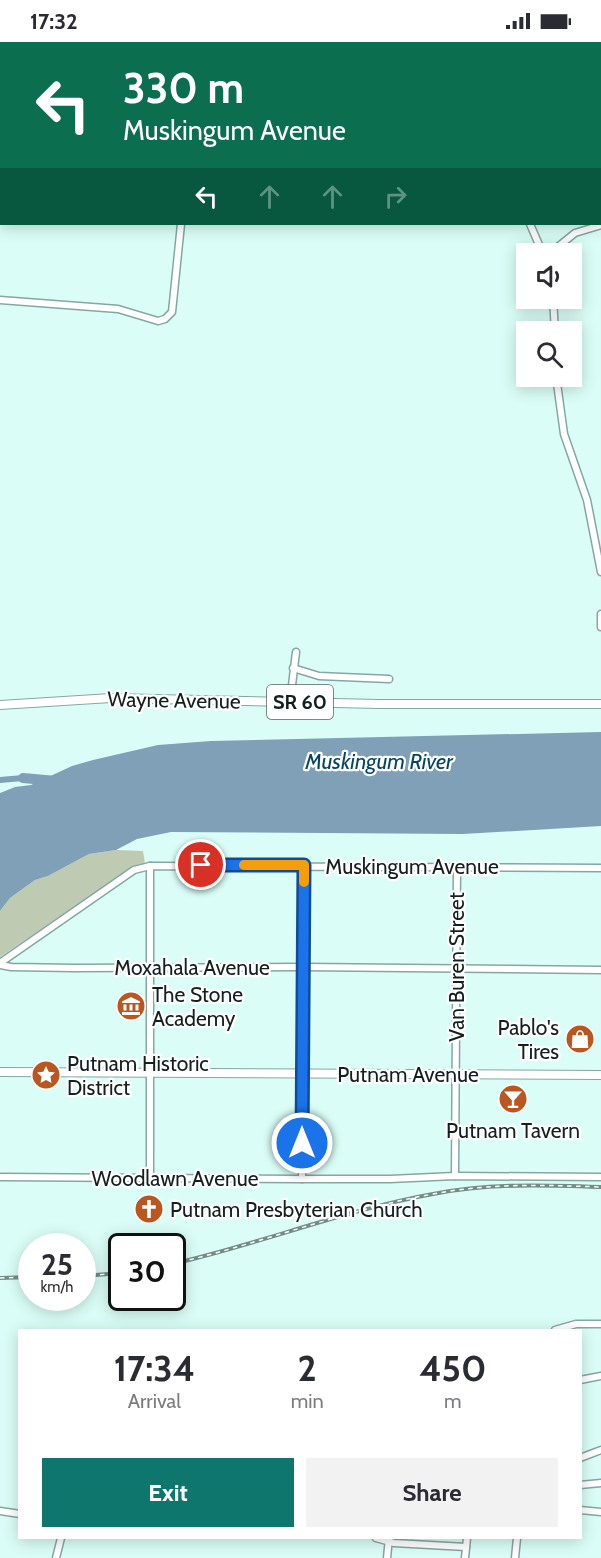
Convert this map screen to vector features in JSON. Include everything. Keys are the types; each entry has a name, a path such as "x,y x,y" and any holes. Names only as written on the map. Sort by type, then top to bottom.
{"main road":[{"name":"Wayne Avenue","path":"0,705 111,698 290,702 601,704"},
{"name":"Putnam Avenue","path":"0,1072 601,1075"}],"street":[{"path":"0,300 118,309 158,321 165,319 172,312 182,225"},
{"path":"530,225 538,243"},
{"path":"563,243 575,233 601,225"},
{"path":"558,387 564,434 587,500 601,572"},
{"path":"601,614 601,627"},
{"path":"290,702 296,652"},
{"path":"293,668 320,676 389,680"},
{"path":"302,1179 304,865"},
{"path":"150,866 150,1178"},
{"name":"Muskingum Avenue","path":"0,964 134,870 150,866 601,868"},
{"name":"Van Buren Street","path":"455,1176 457,866"},
{"name":"Moxahala Avenue","path":"0,964 10,967 601,970"},
{"name":"Woodlawn Avenue","path":"0,1177 601,1178"},
{"path":"558,1329 576,1324 601,1324"},
{"path":"582,1380 601,1376"},
{"path":"582,1457 601,1450"},
{"path":"582,1485 601,1483"},
{"path":"582,1510 601,1512"},
{"path":"0,1511 18,1514"},
{"path":"56,1558 61,1539"},
{"path":"389,1539 394,1543 466,1547"},
{"path":"387,1558 389,1539"},
{"path":"465,1558 467,1539"},
{"path":"515,1558 517,1539"}],"green space":[{"path":"116,850 143,851 145,864 129,870 0,957 0,911 10,898 35,880 48,876 89,854"}],"water":[{"path":"601,732 601,826 463,834 171,832 137,839 116,850 89,854 48,876 35,880 10,898 0,911 0,793 15,787 31,785 72,766 158,745 211,741"}],"waterway":[{"path":"0,780 23,778"},
{"name":"Muskingum River","path":"23,778 56,781"}],"railway":[{"path":"186,1261 367,1209 454,1190 538,1185 601,1187"},
{"path":"96,1275 108,1274"},
{"path":"0,1278 18,1277"}],"slow traffic":[{"path":"244,865 304,865 304,882"}],"place":[{"name":"The Stone Academy","path":"131,1006"},
{"name":"Pablo's Tires","path":"580,1039"},
{"name":"Putnam Historic District","path":"46,1075"},
{"name":"Putnam Tavern","path":"513,1099"},
{"name":"Putnam Presbyterian Church","path":"149,1209"}],"route":[{"path":"201,865 304,865 302,1143"}]}
